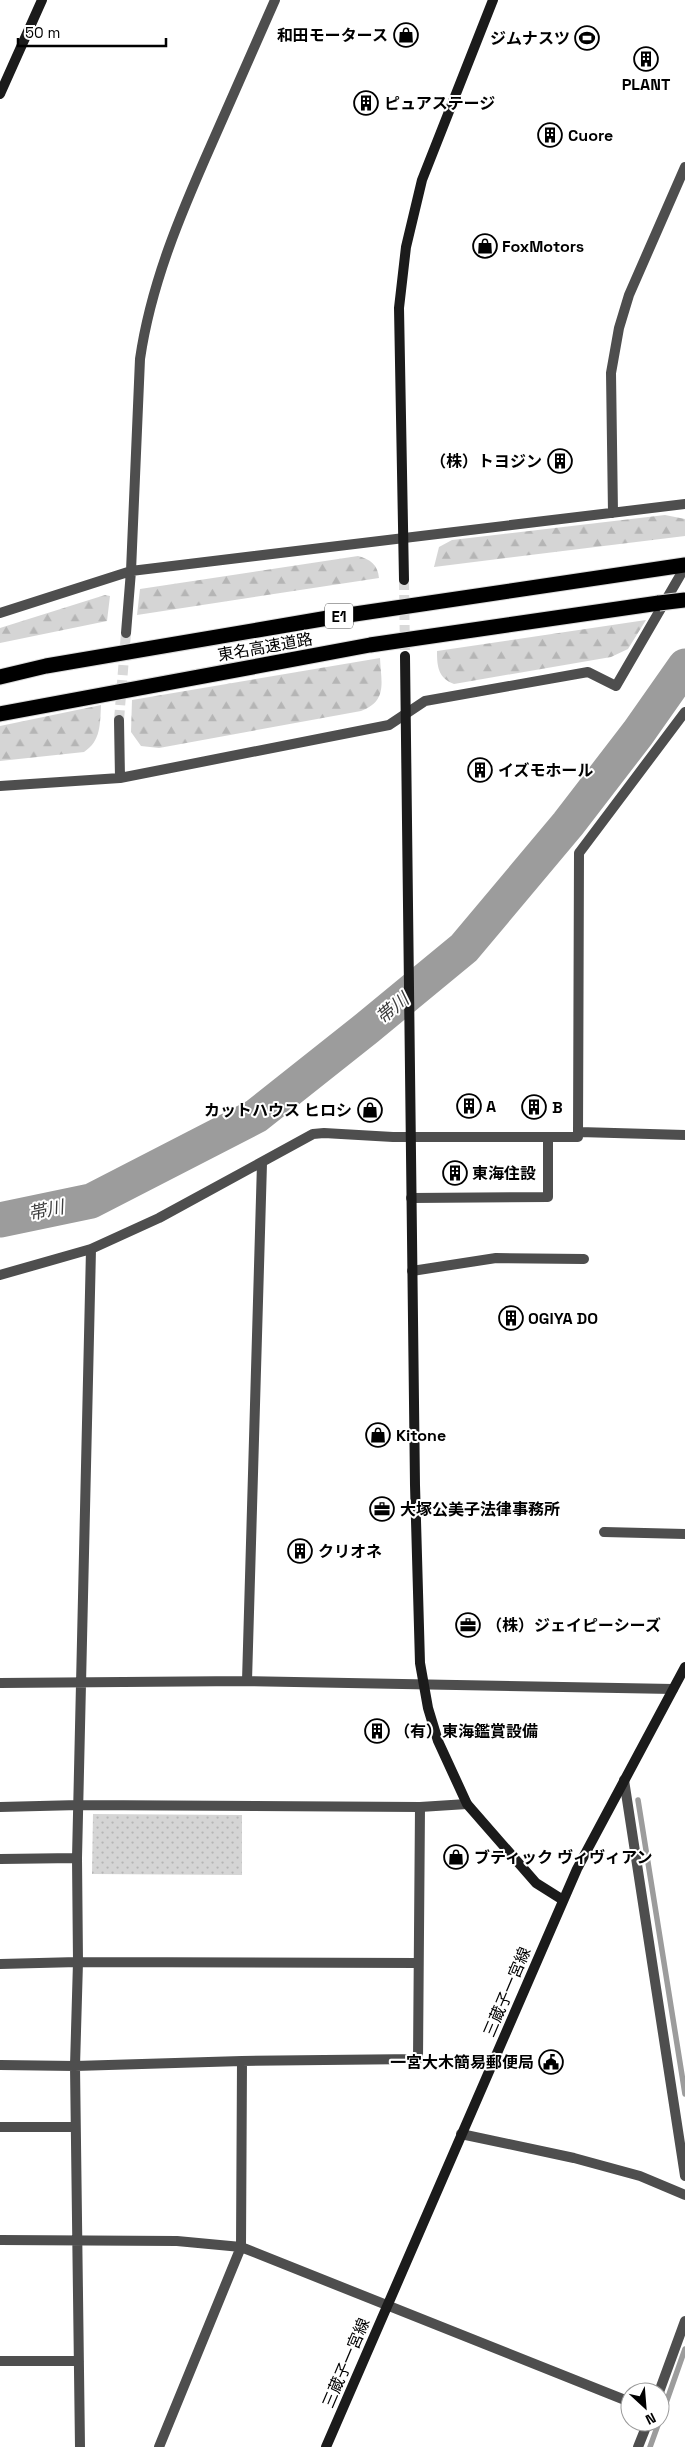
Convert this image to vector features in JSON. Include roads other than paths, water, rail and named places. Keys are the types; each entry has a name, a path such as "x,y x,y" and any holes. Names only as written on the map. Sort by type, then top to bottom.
{"highway":[{"name":"東名高速道路","path":"0,677 46,666 328,618 683,566"},
{"name":"東名高速道路","path":"0,714 370,646 659,602 685,600"}],"street":[{"path":"0,94 42,0"},
{"path":"126,633 131,571 140,359 145,325 156,285 182,211 275,0"},
{"path":"404,580 399,308 406,247 422,180 492,0"},
{"path":"613,513 611,373 619,328 629,295 685,167"},
{"path":"0,613 131,571 685,504"},
{"path":"0,786 120,778 389,725 425,701 588,672 616,686 683,566"},
{"path":"405,656 412,1271 420,1663 423,1683 438,1741 466,1804 536,1883 563,1900"},
{"path":"0,1275 91,1249 159,1218 313,1134 411,1137 578,1137 579,852 685,712"},
{"path":"118,720 120,778"},
{"path":"579,1132 685,1135"},
{"path":"411,1198 548,1198 548,1136"},
{"path":"247,1681 262,1163"},
{"path":"80,2447 75,2066 78,1962 79,1683 91,1249"},
{"path":"412,1271 496,1258 584,1259"},
{"path":"604,1532 685,1534"},
{"name":"三蔵子一宮線","path":"326,2447 577,1869 685,1667"},
{"path":"0,1683 247,1681 673,1689"},
{"path":"624,1780 685,2176"},
{"path":"0,1807 79,1805 420,1807 466,1804"},
{"path":"0,2065 75,2066 242,2061 418,2059 420,1807"},
{"path":"0,1859 77,1858"},
{"path":"0,1964 78,1962 418,1963"},
{"path":"159,2447 241,2247 242,2061"},
{"path":"0,2127 76,2127"},
{"path":"461,2134 574,2158 640,2176 685,2196"},
{"path":"0,2240 177,2241 241,2247 620,2398"},
{"path":"663,2382 685,2321"},
{"path":"0,2361 79,2361"},
{"path":"638,2447 644,2432"}],"waterway":[{"name":"帯川","path":"0,1220 91,1201 256,1116 367,1028 464,948 568,824 638,733 685,666"},
{"path":"638,1800 685,2094"},
{"path":"670,2392 685,2349"},
{"path":"650,2447 655,2432"}],"tunnel":[{"path":"404,580 405,656"},
{"path":"119,720 126,633"}],"place":[{"name":"和田モータース","path":"406,35"},
{"name":"ジムナスツ","path":"587,38"},
{"name":"PLANT","path":"646,59"},
{"name":"ピュアステージ","path":"366,103"},
{"name":"Cuore","path":"550,135"},
{"name":"FoxMotors","path":"485,246"},
{"name":"（株）トヨジン","path":"560,461"},
{"name":"イズモホール","path":"480,770"},
{"name":"A","path":"469,1106"},
{"name":"B","path":"534,1107"},
{"name":"カットハウス ヒロシ","path":"370,1110"},
{"name":"東海住設","path":"455,1173"},
{"name":"OGIYA DO","path":"511,1318"},
{"name":"Kitone","path":"378,1435"},
{"name":"大塚公美子法律事務所","path":"382,1509"},
{"name":"クリオネ","path":"300,1551"},
{"name":"（株）ジェイピーシーズ","path":"468,1625"},
{"name":"（有）東海鑑賞設備","path":"377,1731"},
{"name":"ブティック ヴィヴィアン","path":"456,1857"},
{"name":"一宮大木簡易郵便局","path":"551,2062"}]}
